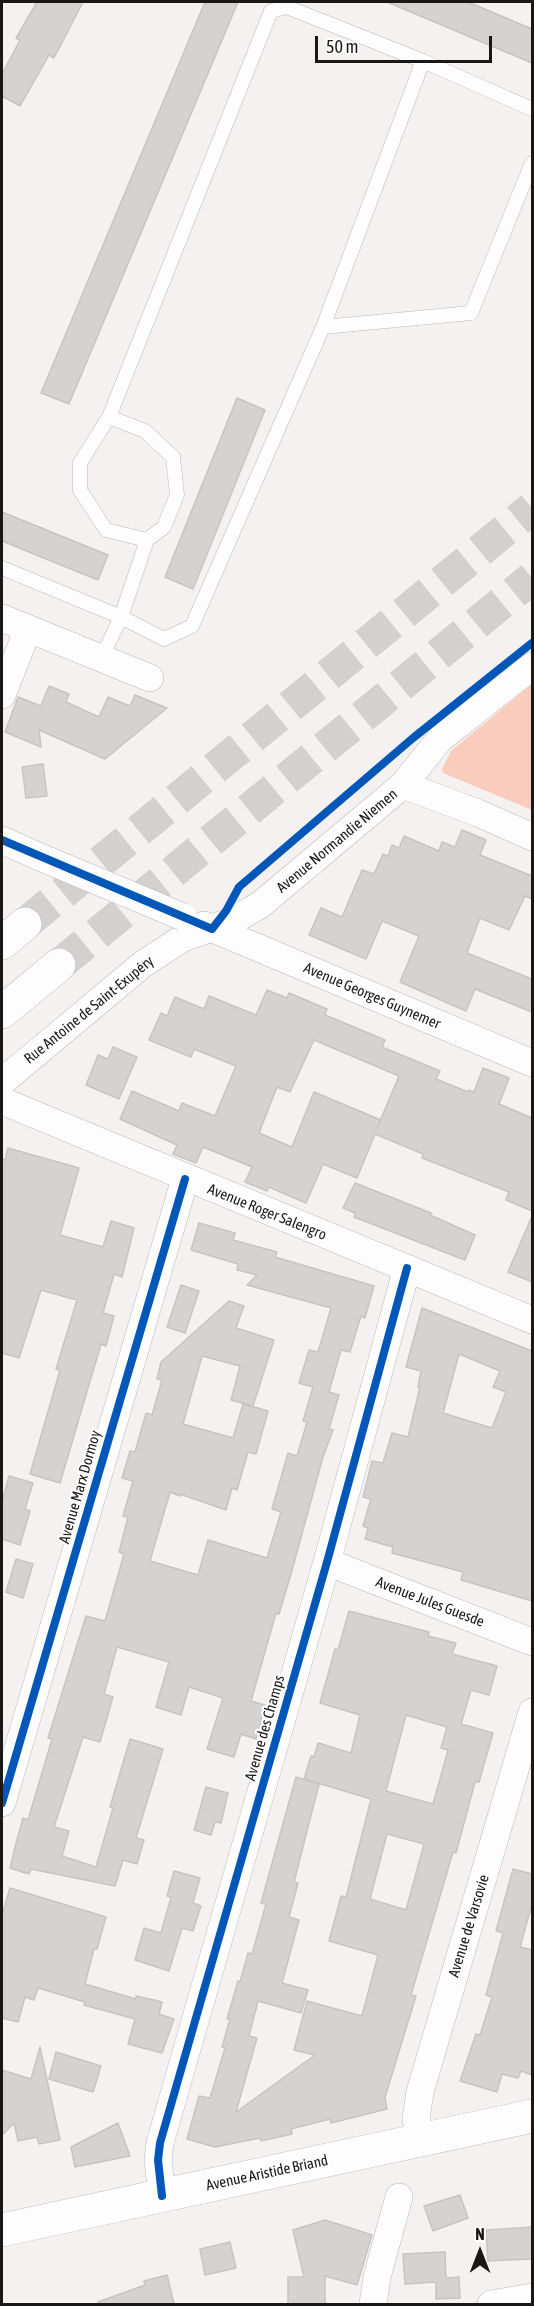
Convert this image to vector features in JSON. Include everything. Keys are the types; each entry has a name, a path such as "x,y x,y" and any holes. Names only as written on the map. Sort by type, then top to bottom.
{"main road":[{"path":"2,1012 59,965"},
{"name":"Avenue Aristide Briand","path":"2,2230 532,2116"}],"street":[{"path":"2,618 150,678"},
{"path":"2,695 28,629"},
{"path":"403,785 440,739 532,666"},
{"name":"Avenue Normandie Niemen","path":"212,929 260,905 403,785 478,813 532,837"},
{"name":"Avenue Georges Guynemer","path":"2,840 532,1063"},
{"name":"Rue Antoine de Saint-Exupéry","path":"2,1082 143,964 183,938 212,929"},
{"name":"Avenue Roger Salengro","path":"2,1101 185,1179 532,1320"},
{"name":"Avenue Marx Dormoy","path":"2,1803 185,1179"},
{"name":"Avenue des Champs","path":"162,2196 158,2160 160,2143 327,1562 407,1268"},
{"name":"Avenue Jules Guesde","path":"327,1562 532,1641"},
{"name":"Avenue de Varsovie","path":"420,2140 416,2119 420,2092 532,1712"},
{"path":"373,2304 377,2277 399,2197"},
{"path":"491,2304 532,2297"}],"lane":[{"path":"147,540 106,530 80,490 80,463 109,417 271,11 286,7 423,61 532,109"},
{"path":"2,568 121,616 164,639 192,626 323,327 423,61"},
{"path":"323,327 471,313 532,163"},
{"path":"101,659 121,616 147,540 164,527 177,495 173,457 145,431 109,417"}],"shaded area":[{"path":"532,684 532,810 443,773 442,769 451,751"}],"building":[{"path":"37,2 83,2 54,58 49,55 20,106 2,96 2,74 20,40 16,38"},
{"path":"205,2 238,2 69,404 41,393"},
{"path":"387,2 468,2 532,29 532,63"},
{"path":"237,398 265,410 193,589 165,577"},
{"path":"2,512 108,555 98,580 2,541"},
{"path":"49,686 69,694 66,702 99,717 108,697 130,706 135,695 167,708 105,759 39,730 41,747 5,732 18,697 41,706"},
{"path":"43,764 47,796 26,798 22,767"},
{"path":"462,830 486,840 480,855 532,876 532,899 525,896 509,930 480,918 467,953 532,979 532,1012 475,989 466,1011 400,982 419,936 382,921 366,959 309,935 321,908 342,917 362,870 374,874 383,854 388,856 392,845 399,848 404,836 439,851 442,842 455,847"},
{"path":"267,990 287,998 289,993 327,1009 325,1015 385,1040 382,1047 440,1071 436,1079 468,1092 469,1090 474,1092 483,1068 509,1078 499,1104 532,1118 532,1211 506,1200 509,1192 422,1158 423,1154 375,1134 357,1178 323,1164 306,1203 269,1187 267,1191 245,1182 252,1167 203,1147 196,1163 173,1154 177,1145 120,1119 132,1091 179,1111 182,1103 215,1116 236,1066 194,1049 191,1057 149,1040 161,1013 167,1016 175,997 204,1009 209,996 256,1015","holes":["314,1040 399,1076 380,1120 314,1092 292,1147 259,1133 277,1087 290,1092"]},
{"path":"113,1047 137,1057 119,1099 86,1085 98,1055 108,1059"},
{"path":"8,1148 79,1168 60,1235 103,1247 111,1221 134,1228 122,1277 114,1274 103,1313 114,1316 106,1346 101,1344 60,1483 30,1474 60,1370 56,1369 77,1300 41,1290 19,1358 2,1353 2,1159 5,1160"},
{"path":"355,1183 431,1213 430,1215 475,1235 465,1260 354,1217 355,1213 343,1208"},
{"path":"532,1216 532,1282 508,1272"},
{"path":"199,1223 235,1233 233,1240 277,1252 275,1257 374,1286 365,1318 361,1316 350,1352 341,1350 329,1392 339,1395 329,1429 333,1430 251,1701 265,1705 256,1739 241,1734 234,1757 207,1749 223,1698 189,1687 181,1715 156,1707 169,1662 117,1647 104,1694 113,1697 100,1742 83,1737 54,1827 69,1831 62,1856 96,1867 113,1808 110,1807 130,1739 163,1749 136,1838 144,1840 137,1864 123,1860 115,1886 31,1869 29,1874 10,1868 15,1847 23,1818 28,1820 52,1739 48,1738 86,1616 105,1621 124,1554 119,1552 128,1517 123,1516 133,1481 122,1478 130,1451 135,1452 146,1413 152,1415 162,1380 157,1379 161,1362 229,1301 244,1306 236,1328 274,1340 253,1406 231,1400 240,1366 202,1356 183,1424 233,1438 243,1404 268,1411 256,1454 248,1452 237,1490 232,1488 226,1510 170,1492 150,1561 198,1575 208,1540 267,1558 281,1512 272,1509 288,1453 297,1456 307,1422 303,1421 313,1387 299,1383 309,1350 318,1352 331,1308 247,1285 257,1275 237,1270 238,1264 191,1250"},
{"path":"181,1285 199,1291 185,1333 167,1327"},
{"path":"422,1308 532,1351 532,1601 461,1580 463,1572 392,1553 393,1547 365,1539 368,1528 363,1526 371,1499 363,1497 372,1461 383,1463 392,1433 408,1437 420,1387 418,1387 421,1371 406,1367","holes":["459,1354 500,1371 493,1387 506,1392 492,1428 443,1413"]},
{"path":"9,1476 33,1483 25,1509 30,1511 20,1545 2,1539 2,1502"},
{"path":"16,1559 33,1564 23,1598 6,1592"},
{"path":"349,1611 429,1632 428,1636 456,1643 452,1654 497,1666 489,1695 471,1690 461,1724 493,1733 479,1782 475,1782 456,1853 453,1852 411,1995 416,1996 385,2097 387,2109 331,2123 330,2119 291,2129 292,2134 261,2141 260,2138 215,2147 187,2139 199,2096 210,2098 225,2048 222,2047 230,2019 227,2019 248,1953 252,1954 266,1904 261,1903 296,1777 319,1784 294,1882 298,1883 289,1917 299,1920 282,1983 308,1990 301,2013 258,2001 249,2036 257,2038 236,2112 315,2055 294,2050 307,2001 362,2016 378,1955 329,1941 341,1896 346,1897 371,1799 304,1779 311,1756 314,1757 318,1743 351,1753 360,1715 320,1703 335,1649 338,1650","holes":["406,1715 447,1727 441,1748 448,1750 433,1804 386,1791","387,1834 424,1844 406,1910 370,1899"]},
{"path":"206,1787 228,1793 221,1823 215,1822 211,1835 194,1830"},
{"path":"513,1869 532,1874 532,1904 520,1947 532,1950 532,2075 521,2071 518,2078 502,2074 497,2092 460,2081 476,2034 480,2035 492,1997 486,1995 503,1933 496,1931"},
{"path":"174,1871 200,1878 193,1903 201,1906 193,1931 182,1928 169,1971 135,1960 144,1928 161,1933 171,1897 167,1896"},
{"path":"10,1888 106,1917 97,1949 94,1949 85,1984 136,1999 136,1996 162,2002 159,2014 174,2019 162,2053 128,2044 135,2019 84,2005 85,2002 38,1988 34,2000 25,1997 18,2022 2,2018 2,1915"},
{"path":"40,2047 60,2140 39,2144 37,2137 18,2141 14,2123 2,2135 2,2070 31,2079"},
{"path":"56,2052 101,2066 93,2092 49,2079"},
{"path":"118,2123 130,2156 75,2167 71,2147"},
{"path":"460,2195 468,2218 433,2231 424,2206"},
{"path":"325,2220 372,2235 357,2285 325,2276 325,2304 288,2304 288,2277 304,2277 293,2230"},
{"path":"532,2227 532,2259 488,2261 486,2230"},
{"path":"230,2242 236,2268 205,2275 200,2249"},
{"path":"445,2252 446,2278 459,2277 460,2298 436,2299 436,2282 405,2284 403,2254"},
{"path":"167,2275 174,2304 98,2304 98,2302 145,2285 144,2281"}],"tunnel":[{"path":"25,924 532,508"},
{"path":"59,965 532,578"}],"cycle path":[{"path":"2,840 212,929 226,911 239,887 413,738 532,643"},
{"path":"2,1803 185,1179"},
{"path":"162,2196 158,2160 160,2143 327,1562 407,1268"}]}
